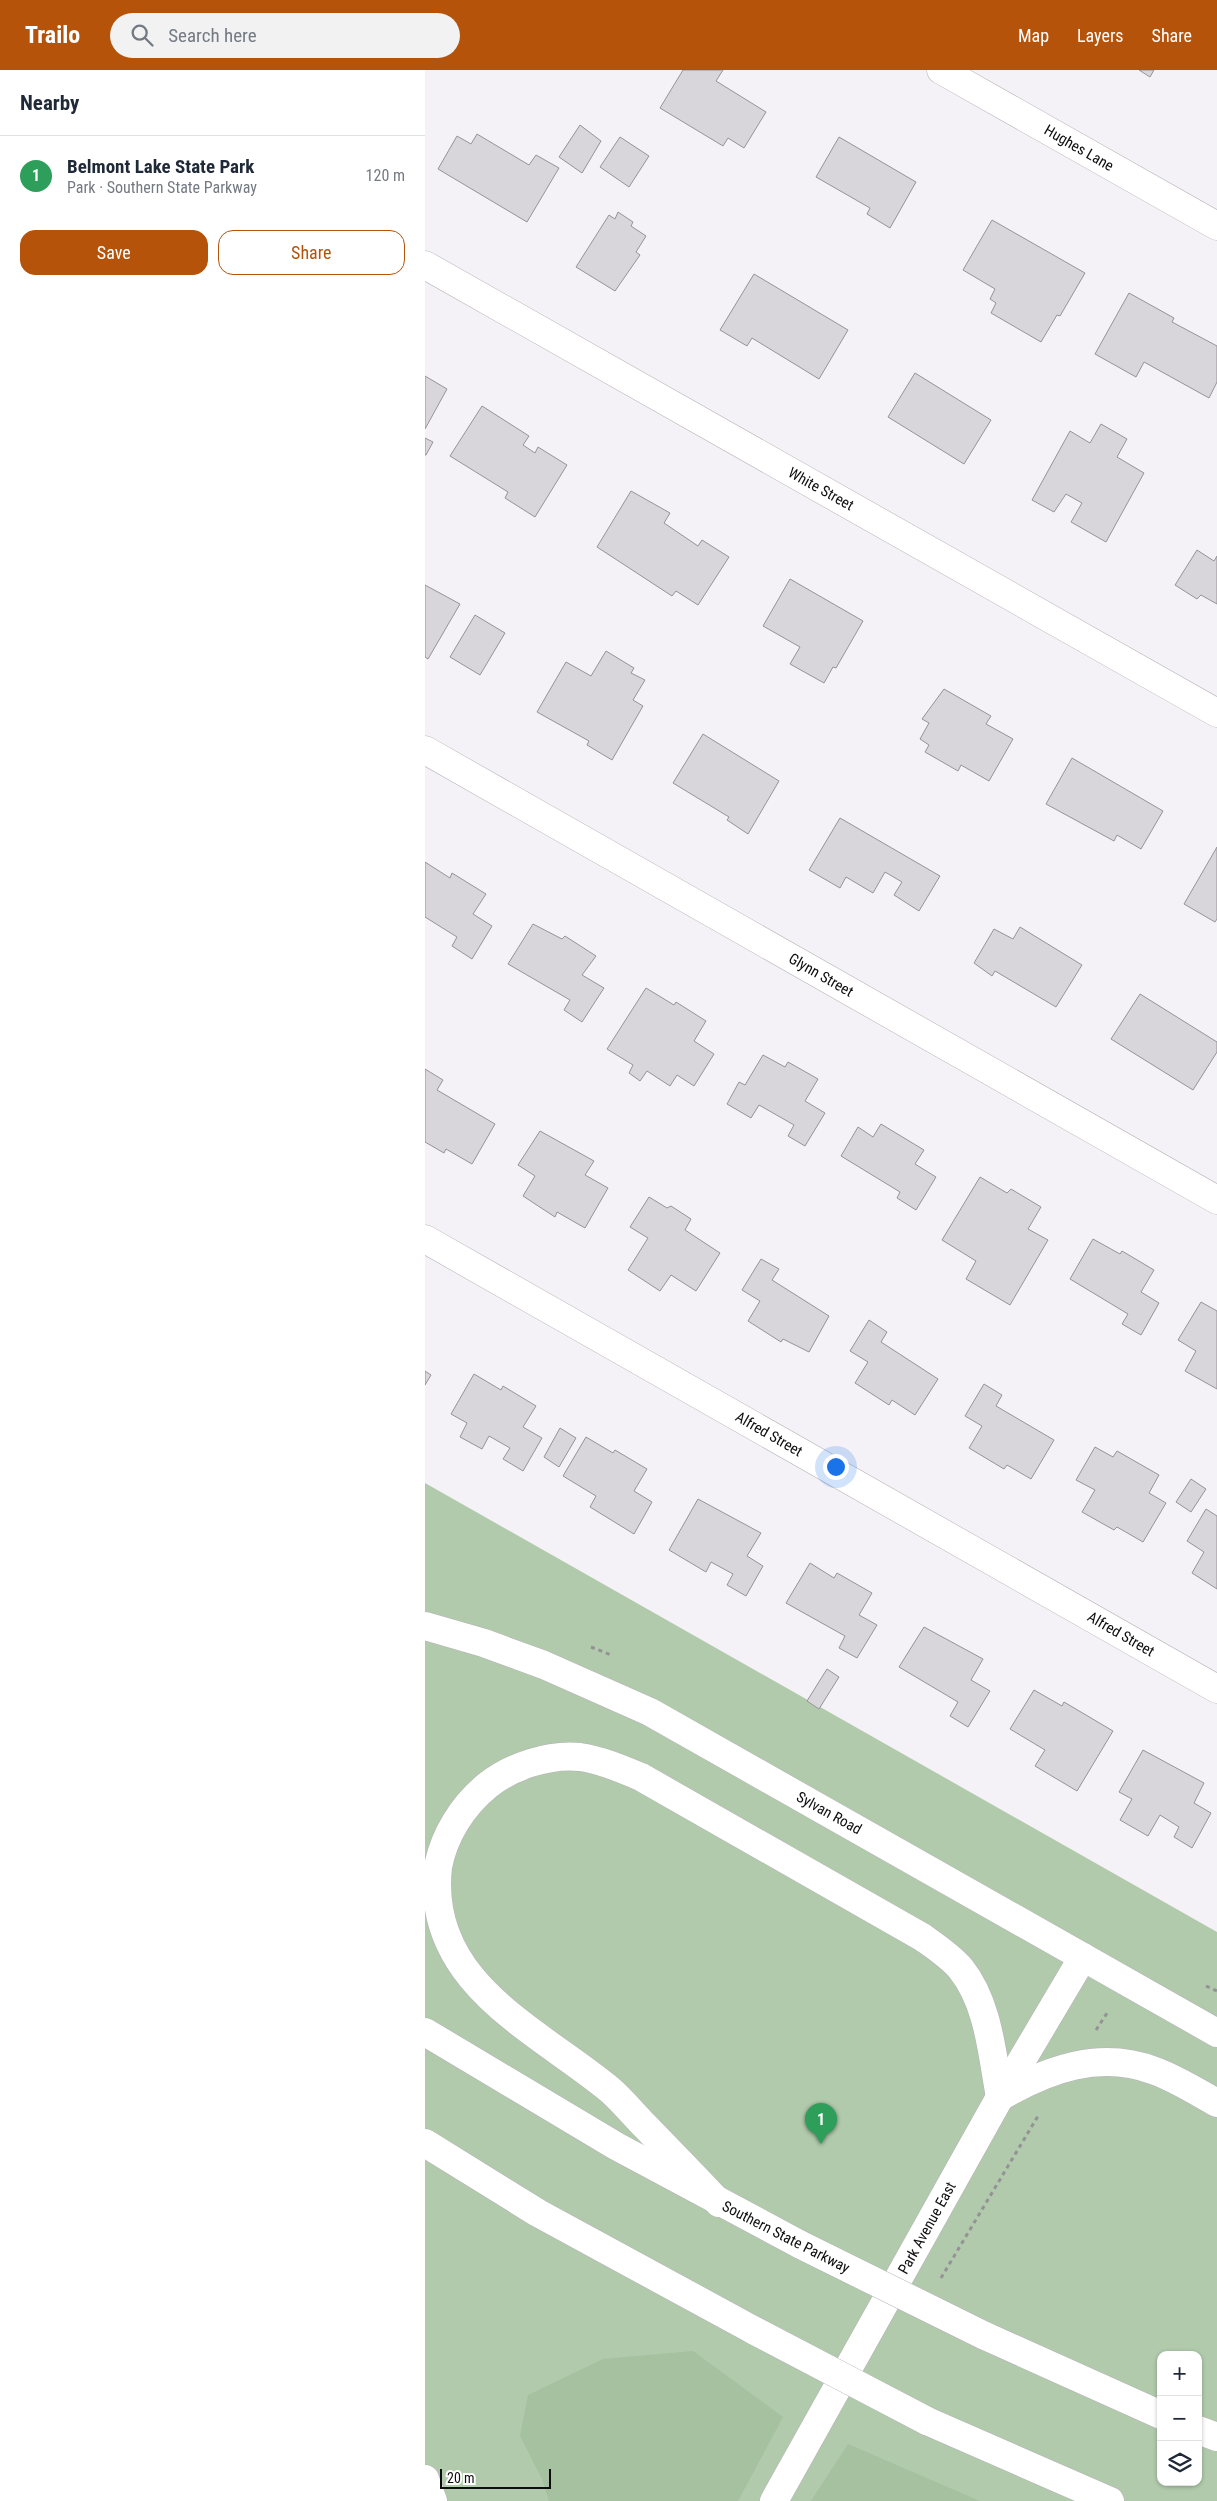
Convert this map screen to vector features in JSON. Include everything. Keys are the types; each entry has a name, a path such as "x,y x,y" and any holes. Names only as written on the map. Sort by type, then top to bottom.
{"main road":[{"name":"Hughes Lane","path":"941,70 1217,226"},
{"name":"White Street","path":"425,265 1217,713"},
{"name":"Glynn Street","path":"425,750 1217,1200"},
{"name":"Alfred Street","path":"425,1239 1217,1689"},
{"name":"Sylvan Road","path":"425,1626 484,1643 624,1699 1217,2033"},
{"path":"719,2203 609,2090 501,2010 462,1970 448,1948 436,1904 436,1883 440,1858 450,1833 474,1796 493,1781 514,1769 538,1762 579,1757 624,1770 650,1782 922,1937 945,1953 961,1970 975,1993 984,2015 1001,2097 1025,2083 1075,2064 1128,2064 1153,2070 1217,2103"},
{"name":"Park Avenue East","path":"774,2501 1001,2097 1083,1957"},
{"name":"Southern State Parkway","path":"425,2032 616,2146 719,2203 983,2335 1157,2413"},
{"path":"425,2143 538,2213 755,2331 927,2421 1110,2501"},
{"path":"1202,2422 1217,2424"},
{"path":"1202,2431 1217,2437"},
{"path":"425,2479 433,2501"}],"path":[{"path":"1075,2064 1126,1981"}],"green space":[{"path":"425,1483 1217,1932 1217,2501 425,2501"},
{"path":"693,2351 783,2417 738,2501 549,2501 542,2479 520,2436 528,2395 603,2359"},
{"path":"848,2444 980,2501 811,2501"}],"building":[{"path":"683,70 723,70 716,81 766,112 744,148 728,138 723,146 660,108"},
{"path":"1139,70 1154,70 1150,77"},
{"path":"580,125 601,141 582,173 559,157"},
{"path":"477,134 529,165 536,155 559,168 527,222 438,169 457,136 471,144"},
{"path":"620,137 649,156 629,187 600,167"},
{"path":"839,137 916,182 890,228 867,214 870,208 816,177"},
{"path":"618,212 633,222 631,226 646,236 636,252 640,255 615,291 576,267 609,215 615,219"},
{"path":"992,220 1085,273 1060,316 1057,315 1041,342 991,313 996,303 990,299 995,289 963,270"},
{"path":"754,274 848,330 819,379 752,338 747,346 720,330"},
{"path":"1129,293 1174,318 1172,322 1217,346 1217,382 1209,398 1144,362 1136,377 1095,354"},
{"path":"915,373 991,420 964,464 888,417"},
{"path":"425,376 447,389 425,429"},
{"path":"482,406 529,436 523,445 535,453 538,447 567,465 535,517 505,498 508,492 450,456"},
{"path":"1101,424 1127,439 1117,457 1144,473 1106,542 1071,522 1082,503 1066,494 1054,512 1032,500 1070,431 1090,443"},
{"path":"425,438 433,442 426,455 425,455"},
{"path":"631,491 670,513 664,523 698,546 702,540 729,557 698,605 676,591 672,596 597,547"},
{"path":"1197,550 1214,561 1217,556 1217,604 1201,595 1197,599 1175,585"},
{"path":"790,579 863,621 836,668 833,667 824,683 790,664 800,647 763,626"},
{"path":"425,585 460,604 428,659 425,657"},
{"path":"475,615 505,633 480,675 450,657"},
{"path":"606,651 634,668 631,673 645,680 633,700 643,706 612,760 587,745 589,741 537,712 566,662 591,676"},
{"path":"944,689 991,716 986,724 1013,739 989,781 961,765 958,771 925,752 929,745 920,739 929,723 922,719"},
{"path":"703,734 779,781 748,834 727,820 729,817 673,783"},
{"path":"1072,758 1163,811 1141,849 1117,835 1114,841 1046,804"},
{"path":"840,818 940,876 919,911 894,895 902,882 885,872 873,893 846,877 840,888 809,870"},
{"path":"1217,847 1217,919 1215,922 1184,904"},
{"path":"425,862 450,878 452,873 486,894 473,914 492,926 472,959 452,946 457,937 425,917"},
{"path":"533,924 562,939 565,936 596,956 582,975 604,988 582,1022 564,1010 570,1000 508,964"},
{"path":"1020,927 1082,965 1056,1007 995,971 992,976 974,963 994,929 1013,939"},
{"path":"646,988 674,1005 676,1002 706,1021 694,1041 714,1054 694,1086 677,1075 670,1086 647,1071 640,1081 629,1073 633,1065 607,1049"},
{"path":"1140,994 1217,1042 1217,1052 1193,1090 1111,1039"},
{"path":"763,1055 785,1067 788,1062 818,1079 805,1101 825,1113 805,1146 788,1136 794,1125 759,1105 751,1118 727,1104 739,1082 745,1085"},
{"path":"425,1069 443,1080 437,1090 495,1124 472,1164 446,1149 444,1153 425,1142"},
{"path":"881,1124 924,1150 915,1164 936,1177 916,1210 897,1198 900,1192 841,1156 858,1127 873,1137"},
{"path":"540,1131 594,1161 585,1175 608,1188 585,1228 557,1212 555,1217 523,1196 535,1176 518,1165"},
{"path":"980,1177 1007,1193 1011,1189 1041,1207 1028,1229 1048,1240 1010,1305 966,1279 976,1261 942,1240"},
{"path":"649,1197 667,1208 671,1206 691,1219 685,1230 720,1253 696,1291 671,1275 660,1291 628,1270 648,1238 630,1227"},
{"path":"1093,1239 1120,1254 1122,1251 1154,1270 1141,1292 1159,1303 1141,1335 1122,1324 1128,1314 1070,1279"},
{"path":"761,1259 779,1269 772,1280 829,1316 809,1352 783,1339 781,1342 748,1321 760,1301 742,1290"},
{"path":"1201,1302 1217,1311 1217,1389 1185,1371 1196,1351 1178,1340"},
{"path":"869,1320 887,1332 881,1342 938,1379 915,1415 892,1400 889,1405 855,1383 868,1362 850,1351"},
{"path":"425,1371 431,1375 425,1385"},
{"path":"474,1374 501,1390 503,1386 536,1406 523,1427 542,1438 523,1471 503,1459 510,1448 489,1436 482,1449 460,1437 467,1423 451,1414"},
{"path":"984,1384 1002,1395 996,1406 1054,1440 1031,1479 1007,1465 1004,1469 969,1448 982,1426 965,1416"},
{"path":"560,1428 576,1438 559,1467 544,1457"},
{"path":"586,1437 613,1453 615,1450 647,1469 634,1491 652,1502 634,1534 590,1507 596,1496 563,1476"},
{"path":"1095,1447 1113,1457 1117,1451 1159,1475 1149,1493 1166,1503 1143,1542 1117,1527 1114,1530 1082,1512 1095,1490 1076,1480"},
{"path":"1191,1479 1206,1489 1191,1512 1176,1502"},
{"path":"698,1499 761,1533 747,1556 763,1566 746,1596 727,1585 733,1574 711,1562 706,1572 669,1550"},
{"path":"1206,1509 1217,1516 1217,1589 1192,1573 1204,1552 1187,1541"},
{"path":"810,1563 834,1578 837,1573 872,1593 859,1615 877,1625 857,1658 839,1648 845,1636 786,1603"},
{"path":"924,1627 983,1659 971,1680 990,1691 968,1727 950,1716 958,1702 899,1667"},
{"path":"827,1669 839,1677 819,1709 807,1701"},
{"path":"1034,1690 1062,1706 1064,1702 1113,1731 1077,1791 1035,1766 1045,1750 1010,1729"},
{"path":"1143,1750 1204,1783 1194,1803 1211,1813 1192,1848 1174,1837 1179,1827 1160,1815 1148,1836 1120,1820 1132,1799 1119,1792"}],"place":[{"name":"Belmont Lake State Park","path":"821,2144"}]}
